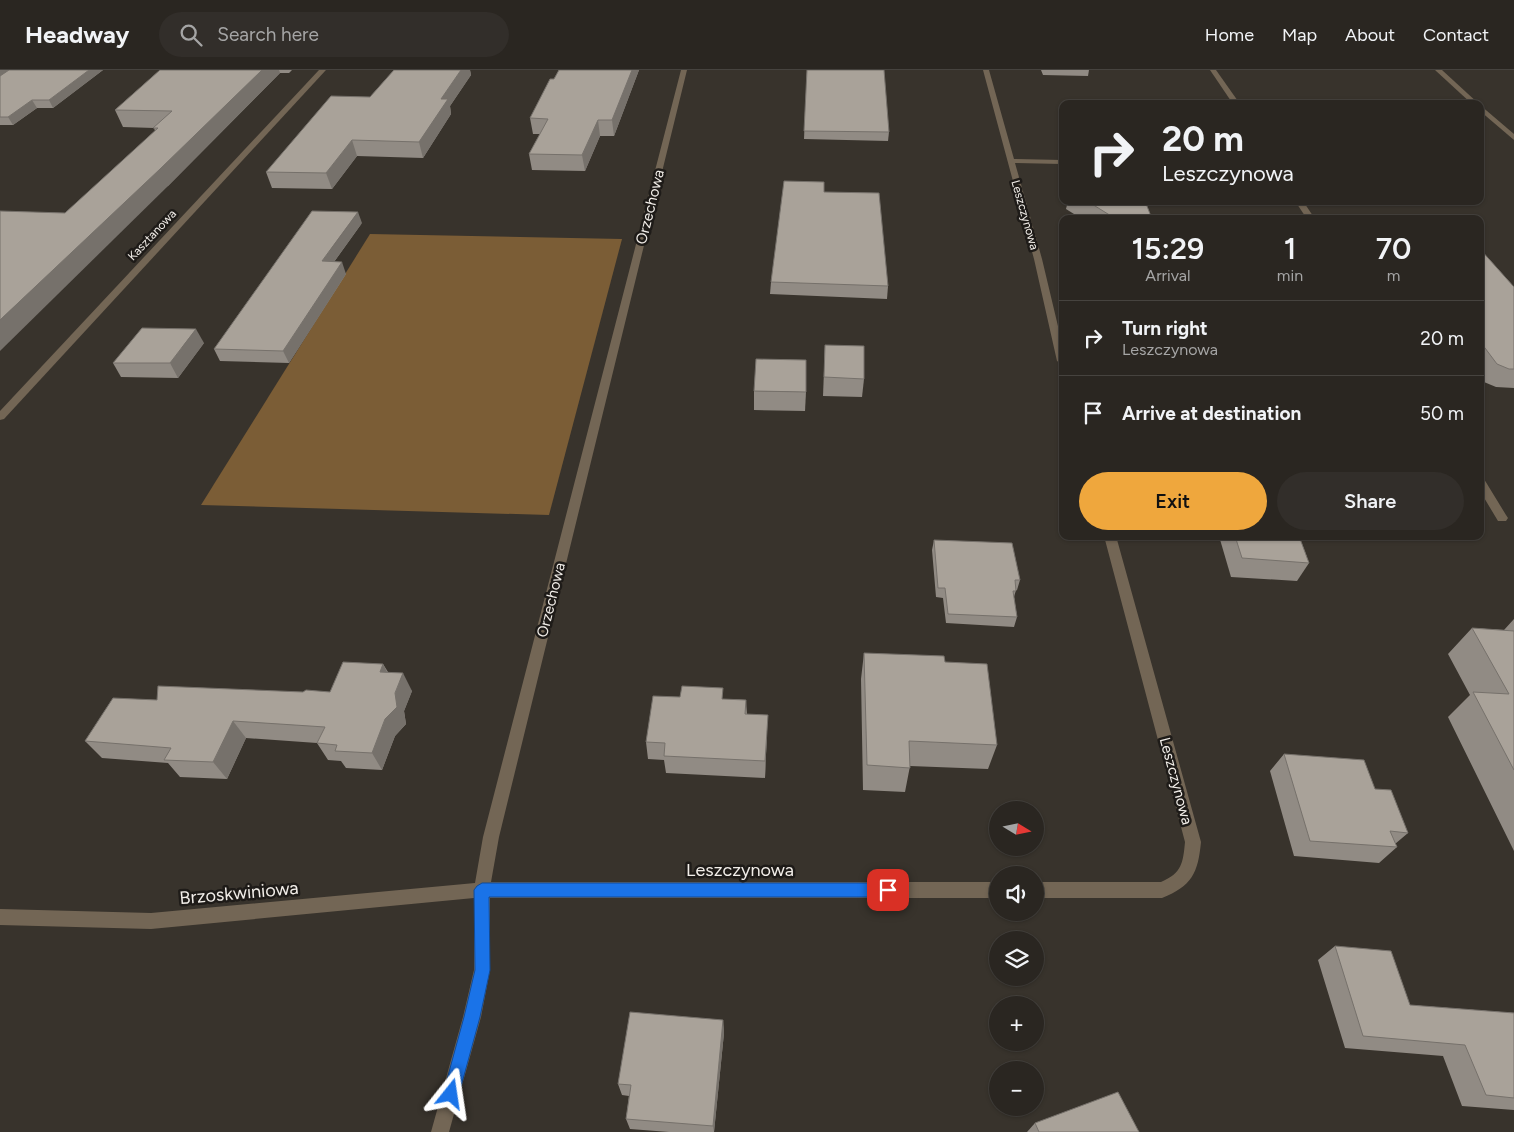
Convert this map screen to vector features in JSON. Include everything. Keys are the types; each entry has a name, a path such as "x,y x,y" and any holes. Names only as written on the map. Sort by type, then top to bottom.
{"street":[{"name":"Kasztanowa","path":"0,417 323,70"},
{"name":"Orzechowa","path":"440,1132 472,1017 482,970 482,890 491,837 684,70"},
{"name":"Leszczynowa","path":"986,70 1038,259 1059,348"},
{"path":"1213,70 1234,100"},
{"path":"1438,70 1472,100"},
{"path":"1484,111 1514,138"},
{"path":"1010,161 1059,162"},
{"path":"1484,489 1502,518"},
{"name":"Leszczynowa","path":"1044,890 1162,890 1180,883 1192,863 1193,842 1111,540"},
{"name":"Leszczynowa","path":"482,890 989,890"},
{"name":"Brzoskwiniowa","path":"0,917 150,921 482,890"}],"shaded area":[{"path":"370,234 622,239 549,515 201,505"}],"building":[{"path":"9,70 89,70 49,100 32,100 8,117 0,117 0,76"},
{"path":"160,70 262,70 0,320 0,211 65,213 158,128 153,128 172,111 115,110"},
{"path":"394,70 461,70 441,99 448,99 419,142 352,140 326,173 266,172 331,96 370,97"},
{"path":"559,70 632,70 612,120 598,120 582,155 529,154 548,119 530,118 550,79 554,79"},
{"path":"807,70 884,70 889,132 804,131"},
{"path":"784,181 824,182 824,192 879,193 888,286 771,282"},
{"path":"1093,205 1147,205 1150,215 1110,215"},
{"path":"312,211 358,212 322,261 342,262 283,351 214,349"},
{"path":"1484,253 1514,287 1514,369 1497,364 1484,347"},
{"path":"142,328 196,329 170,363 113,363"},
{"path":"825,345 864,346 864,379 824,377"},
{"path":"756,359 806,360 806,392 754,391"},
{"path":"934,540 1012,543 1020,580 1015,580 1016,591 1013,591 1017,617 948,614 945,588 938,588"},
{"path":"1236,540 1300,540 1309,563 1242,558"},
{"path":"1472,628 1514,631 1514,770 1473,692 1509,694"},
{"path":"864,653 944,656 945,662 987,664 997,745 909,741 910,768 867,765"},
{"path":"343,662 383,664 380,672 403,673 395,693 397,707 385,719 372,753 335,751 337,745 317,743 325,727 233,721 213,762 164,760 171,748 85,741 113,698 157,700 158,686 330,692"},
{"path":"682,686 723,688 722,699 746,700 745,714 768,715 765,761 664,756 665,743 646,742 653,696 680,697"},
{"path":"1284,754 1364,760 1375,789 1391,790 1408,833 1390,831 1397,847 1310,841"},
{"path":"1335,946 1391,951 1410,1005 1514,1013 1514,1098 1486,1095 1465,1045 1363,1036"},
{"path":"630,1012 723,1020 713,1126 626,1119 631,1085 618,1084"},
{"path":"1118,1092 1139,1132 1039,1132 1035,1123"}],"route":[{"path":"451,1094 472,1017 482,970 482,890 888,890"}]}
